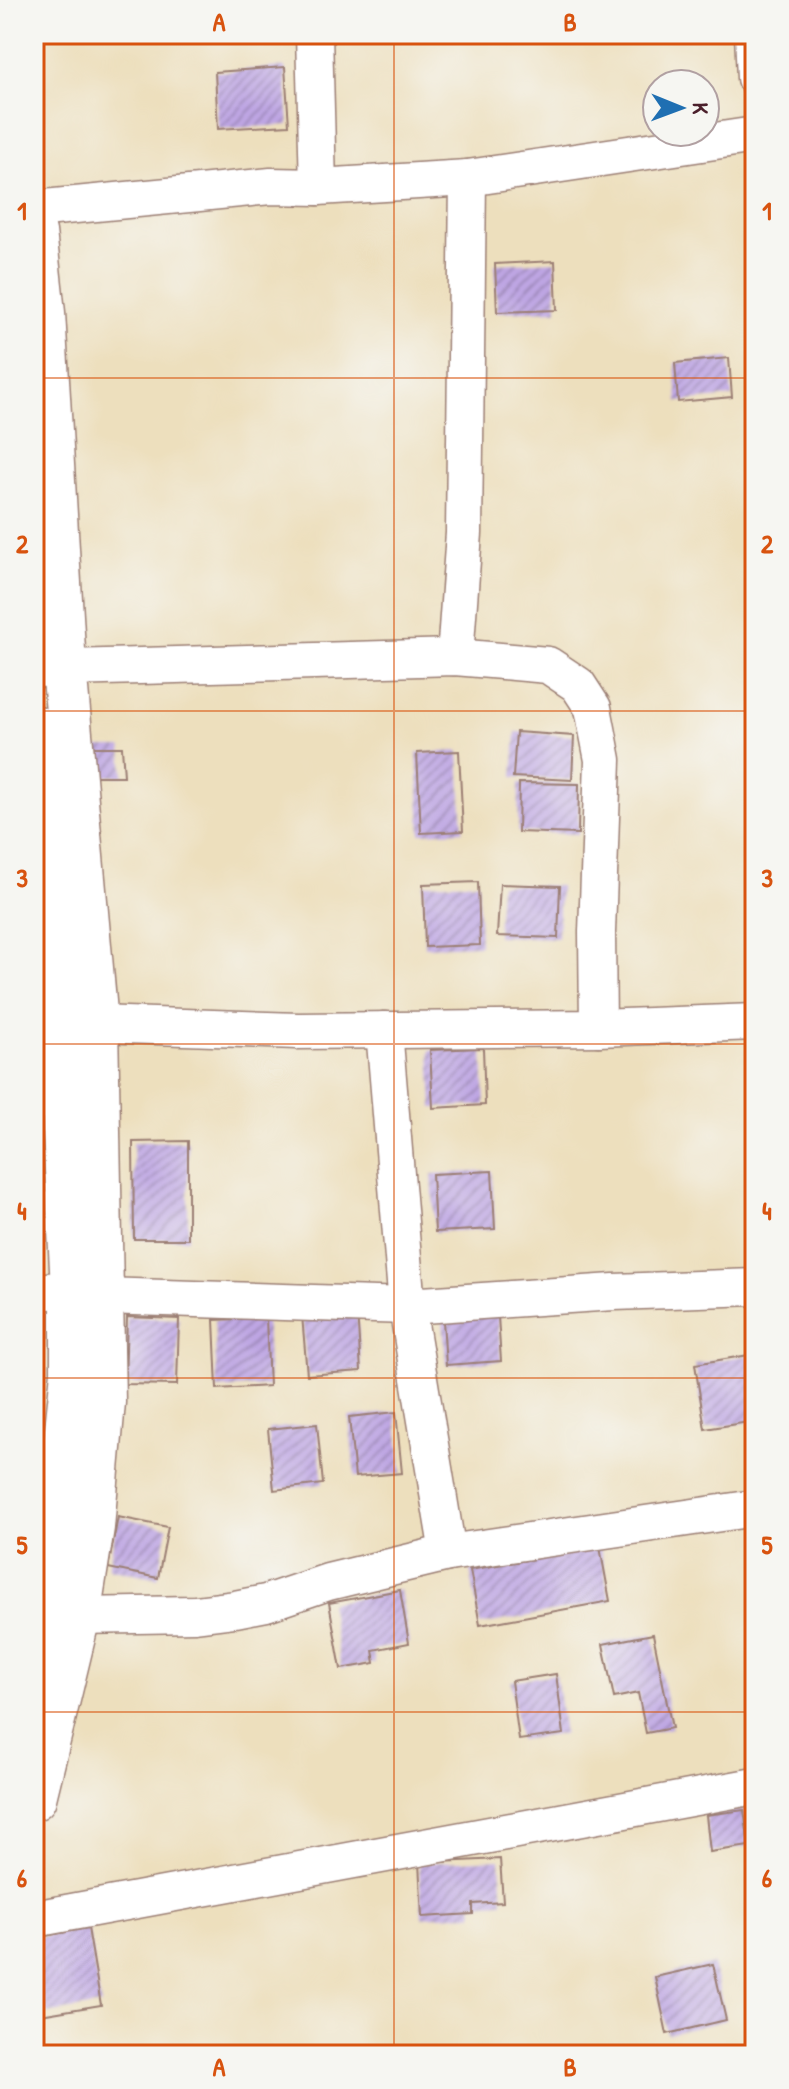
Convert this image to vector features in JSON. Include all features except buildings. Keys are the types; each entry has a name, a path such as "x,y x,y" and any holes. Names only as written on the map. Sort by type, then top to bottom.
{"main road":[{"path":"34,232 43,313 49,668 78,1027 70,1292 73,1372 53,1566 34,1656"},
{"path":"34,727 78,1027"},
{"path":"34,1798 78,1616 92,1527 103,1402 70,1292"}],"street":[{"path":"314,34 318,187"},
{"path":"753,34 755,78"},
{"path":"34,209 271,186 318,187 468,178 755,135"},
{"path":"455,657 464,533 468,178"},
{"path":"49,668 455,657 548,665 578,685 593,708 603,760 597,932 598,1028"},
{"path":"78,1027 298,1031 598,1028 755,1022"},
{"path":"384,1030 407,1306 448,1553"},
{"path":"70,1292 407,1306 614,1292 755,1287"},
{"path":"78,1616 195,1614 235,1609 266,1603 328,1582 448,1553 755,1508"},
{"path":"34,1919 755,1786"}]}
